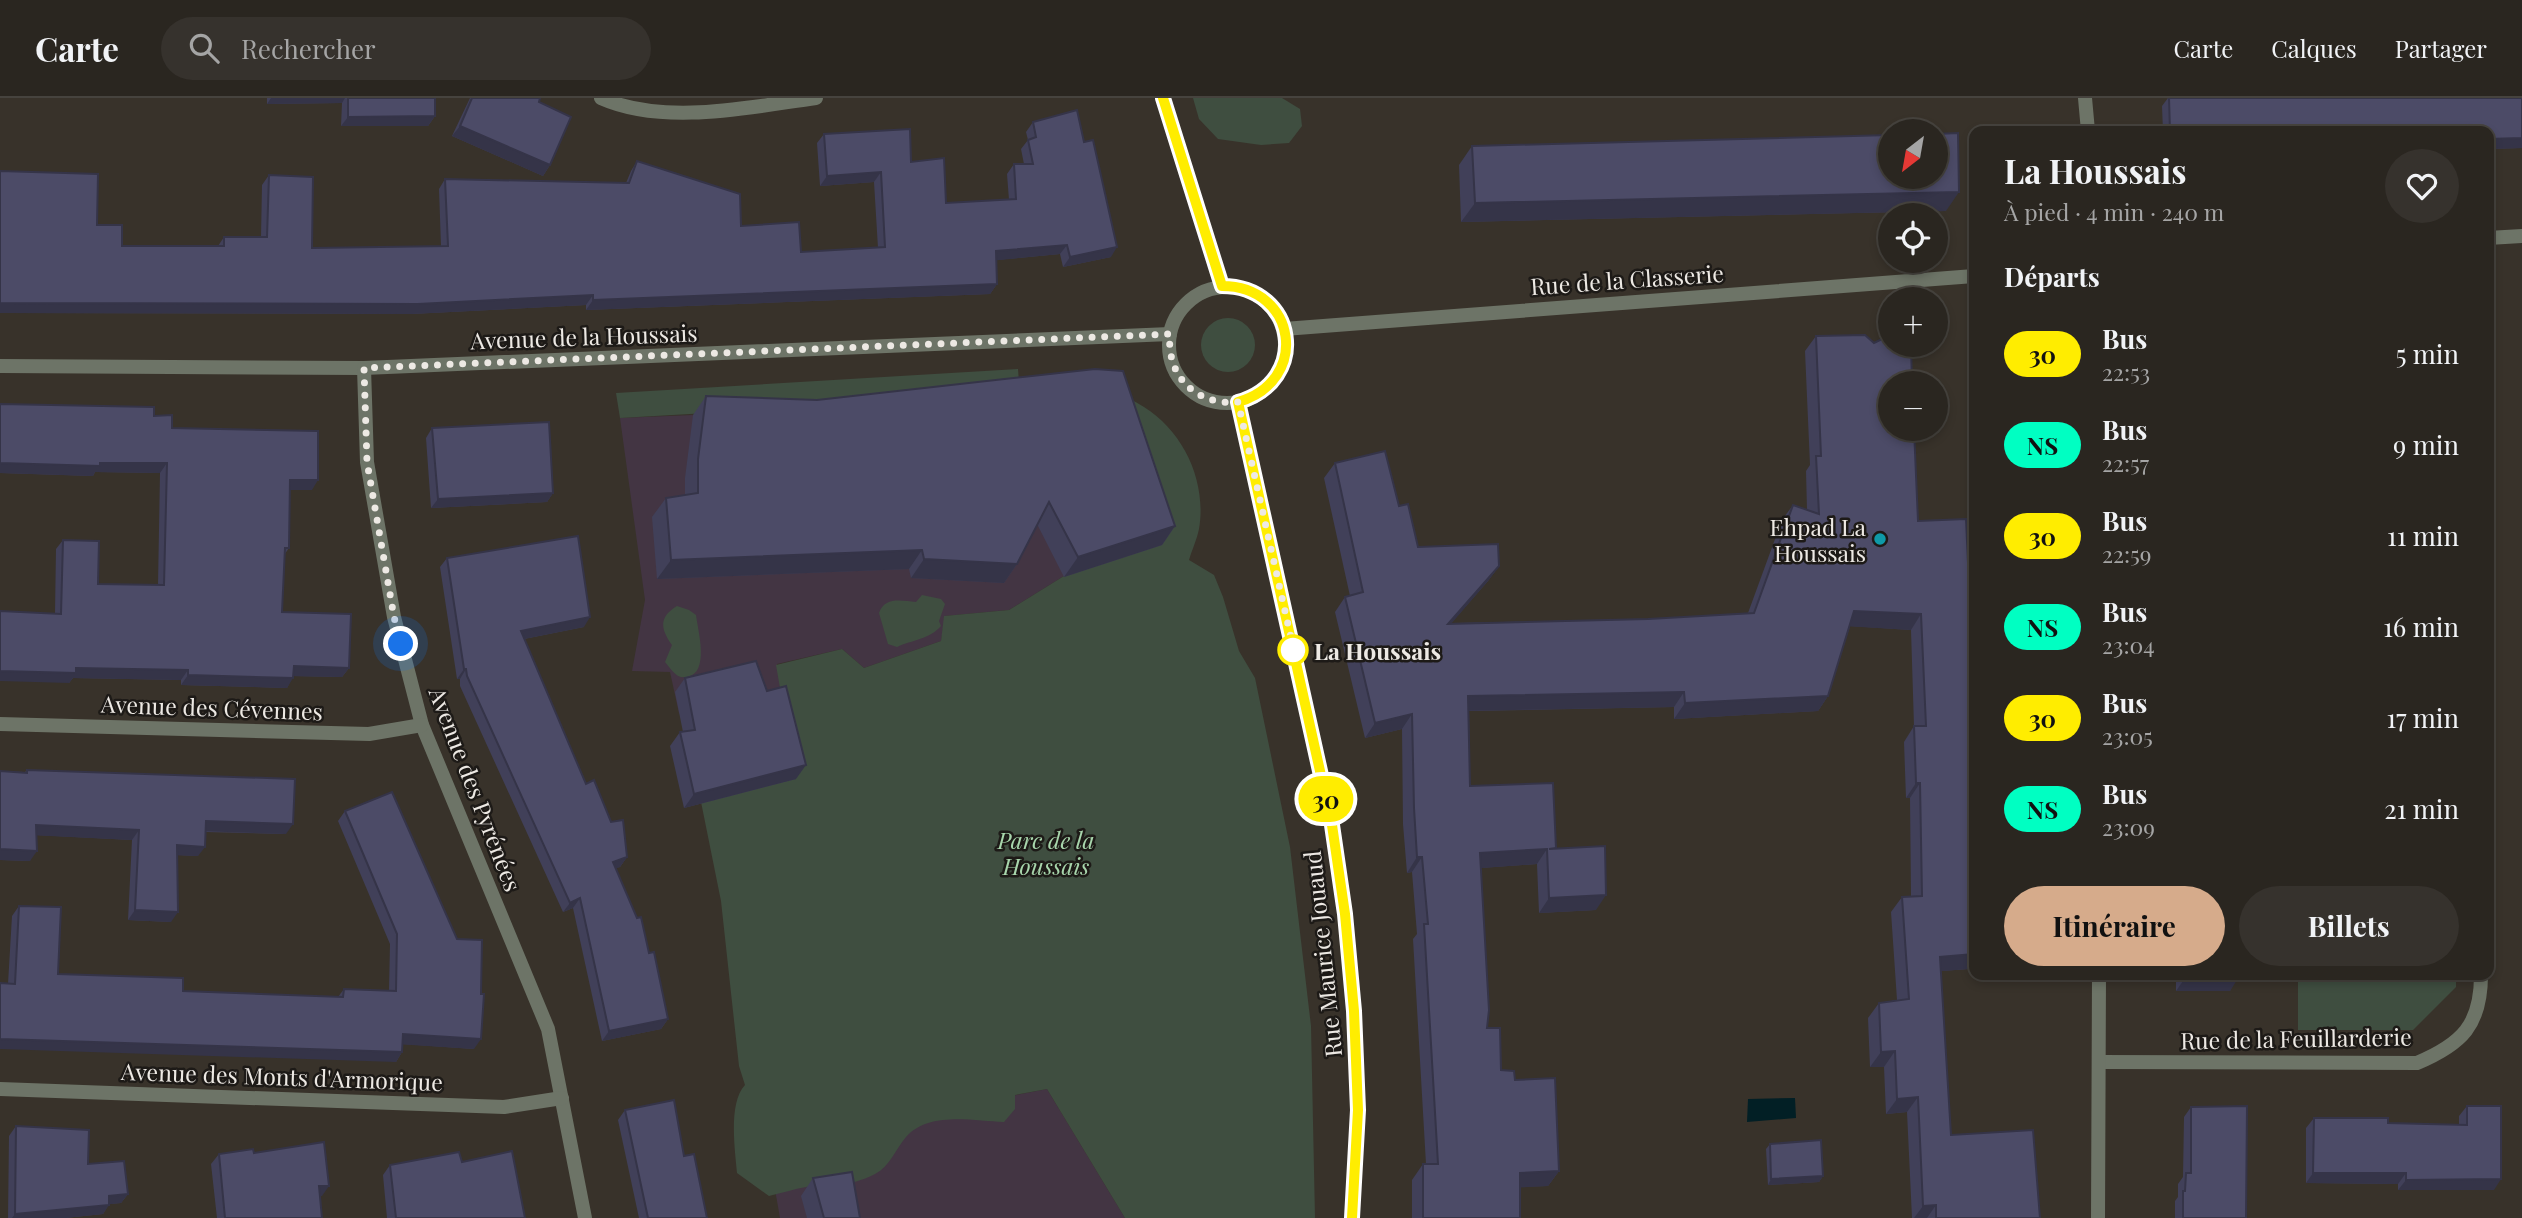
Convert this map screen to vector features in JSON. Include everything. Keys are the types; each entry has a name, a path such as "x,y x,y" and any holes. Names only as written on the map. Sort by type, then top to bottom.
{"street":[{"path":"601,98 634,108 688,113 816,98"},
{"path":"1163,98 1222,286"},
{"path":"2085,98 2088,126"},
{"path":"2494,238 2522,236"},
{"name":"Rue de la Classerie","path":"1284,329 1969,276"},
{"path":"1222,286 1234,286 1256,293 1273,309 1284,329 1286,350 1280,371 1258,395 1238,402 1213,402 1191,391 1175,371 1171,360 1170,334 1177,314 1201,292 1222,286"},
{"name":"Avenue de la Houssais","path":"0,366 364,368 1170,334"},
{"name":"Avenue des Pyrénées","path":"364,368 367,462 394,617 422,725 548,1029 585,1218"},
{"name":"Rue Maurice Jouaud","path":"1238,402 1332,825 1345,914 1354,1011 1358,1110 1352,1218"},
{"name":"Avenue des Cévennes","path":"0,724 369,734 422,725"},
{"path":"2098,1218 2099,980"},
{"name":"Rue de la Feuillarderie","path":"2099,1062 2417,1063 2444,1052 2461,1038 2478,1011 2481,980"},
{"name":"Avenue des Monts d'Armorique","path":"0,1089 504,1107 562,1098"}],"shaded area":[{"path":"693,415 1162,545 1064,576 1009,610 945,616 941,641 864,668 842,649 777,664 796,779 759,788 679,713 670,672 632,671 645,600 620,418"},
{"path":"1047,1089 1125,1218 780,1218 773,1178 935,1111"}],"green space":[{"path":"1193,98 1282,98 1300,109 1302,126 1289,143 1261,145 1218,139 1199,119"},
{"path":"1233,318 1243,322 1251,330 1255,345 1251,360 1243,368 1223,372 1213,368 1205,360 1201,340 1205,330 1213,322"},
{"path":"1018,369 1020,395 620,418 616,393"},
{"name":"Parc de la Houssais","path":"1110,390 1140,404 1158,417 1171,430 1190,460 1196,476 1201,511 1198,533 1189,560 1214,575 1239,651 1255,678 1290,847 1311,1026 1315,1218 1125,1218 1047,1089 1015,1095 1015,1109 1004,1122 952,1119 916,1129 906,1137 885,1167 865,1178 769,1196 737,1173 734,1115 736,1103 745,1085 739,1066 721,901 698,787 796,779 776,665 842,649 864,668 941,641 944,616 1009,610 1064,576"},
{"path":"922,595 941,599 945,604 939,621 941,626 926,637 897,647 888,644 879,613 882,608 894,601 916,602"},
{"path":"677,606 696,615 700,641 698,668 694,674 687,677 677,675 665,662 672,645 663,623 667,614"},
{"path":"2298,980 2456,980 2456,987 2413,1030 2298,1030"}],"water":[{"path":"1795,1098 1796,1118 1747,1122 1748,1099"}],"building":[{"path":"348,98 435,98 435,116 348,117"},
{"path":"472,98 540,98 539,102 571,117 550,165 460,126"},
{"path":"2169,98 2522,98 2522,138 2494,139 2494,126 2170,126"},
{"path":"1077,110 1084,142 1093,140 1117,247 1070,257 1067,245 996,251 997,284 593,300 593,295 418,304 0,303 0,171 98,174 97,225 122,225 122,246 224,246 224,237 267,237 269,175 313,177 312,248 448,246 445,179 629,183 637,161 740,194 741,226 799,222 801,252 885,247 881,172 827,176 824,134 910,129 911,162 944,158 946,203 1016,199 1014,164 1033,164 1028,140 1036,137 1033,122"},
{"path":"1948,133 1958,133 1959,192 1475,203 1472,146 1878,135 1878,189 1948,189"},
{"path":"1865,335 1874,343 1878,341 1878,357 1911,357 1912,371 1878,371 1878,441 1915,441 1918,521 1966,519 1969,585 1969,954 1940,957 1951,1135 2033,1130 2040,1218 1936,1218 1936,1205 1923,1206 1918,1097 1897,1099 1895,1051 1881,1052 1879,1003 1909,999 1902,897 1922,896 1920,783 1916,783 1914,726 1926,726 1921,614 1854,611 1828,696 1685,703 1684,692 1468,696 1470,786 1553,783 1556,848 1549,849 1605,846 1606,895 1549,898 1547,849 1480,853 1489,1010 1487,1028 1500,1028 1501,1070 1514,1071 1515,1080 1555,1078 1559,1171 1520,1173 1520,1218 1423,1218 1423,1164 1438,1164 1424,924 1428,924 1422,857 1417,857 1412,714 1375,723 1345,597 1363,592 1335,463 1385,451 1399,506 1408,504 1418,547 1498,544 1499,566 1448,624 1648,619 1754,613 1793,505 1819,514 1816,456 1821,456 1816,336"},
{"path":"1095,369 1123,371 1175,526 1078,557 1049,502 1017,564 924,559 922,550 671,560 666,498 698,493 698,459 706,396 817,400"},
{"path":"0,404 154,407 154,416 172,415 172,428 318,431 318,480 290,480 289,548 285,548 282,612 351,614 349,668 294,666 293,678 188,675 188,670 76,668 76,673 0,671 0,611 61,614 63,540 99,541 98,584 164,585 167,463 100,463 100,466 0,463"},
{"path":"549,422 553,493 438,499 432,428"},
{"path":"578,536 590,617 521,631 586,784 594,780 611,822 623,820 627,857 613,862 637,918 641,917 649,953 654,952 668,1019 609,1031 580,898 570,903 464,669 447,558"},
{"path":"756,661 767,691 786,686 806,765 694,794 680,732 695,730 685,678"},
{"path":"27,770 295,779 293,824 206,821 205,847 177,845 178,912 135,910 139,830 36,825 37,851 0,849 0,771 27,773"},
{"path":"392,792 457,939 482,940 481,994 484,994 481,1039 403,1034 402,1052 0,1039 0,983 15,984 19,906 61,907 58,974 183,978 183,991 343,997 344,989 396,991 397,934 345,811"},
{"path":"674,1100 684,1156 694,1154 707,1218 648,1218 625,1110"},
{"path":"2247,1106 2246,1218 2183,1218 2186,1173 2191,1173 2191,1107"},
{"path":"2467,1106 2501,1106 2501,1179 2406,1180 2406,1173 2313,1173 2314,1118 2388,1118 2388,1123 2467,1125"},
{"path":"16,1126 89,1130 88,1164 124,1161 128,1194 109,1196 109,1205 15,1214"},
{"path":"1821,1140 1823,1176 1771,1179 1770,1144"},
{"path":"324,1142 329,1186 319,1186 322,1218 225,1218 219,1154 253,1149 254,1153"},
{"path":"512,1151 525,1218 396,1218 390,1165 459,1152 462,1162"},
{"path":"852,1172 860,1218 824,1218 813,1178"}],"bus line":[{"name":"30","path":"1163,98 1222,286 1245,289 1265,300 1280,318 1286,340 1284,361 1274,380 1258,395 1238,402 1332,825 1345,914 1354,1011 1358,1110 1352,1218"}],"place":[{"name":"Ehpad La Houssais","path":"1880,539"},
{"name":"La Houssais","path":"1293,650"}],"route":[{"path":"401,644 367,462 364,368 1170,334 1168,347 1175,371 1191,391 1213,402 1238,402 1296,660 1293,650"}]}
